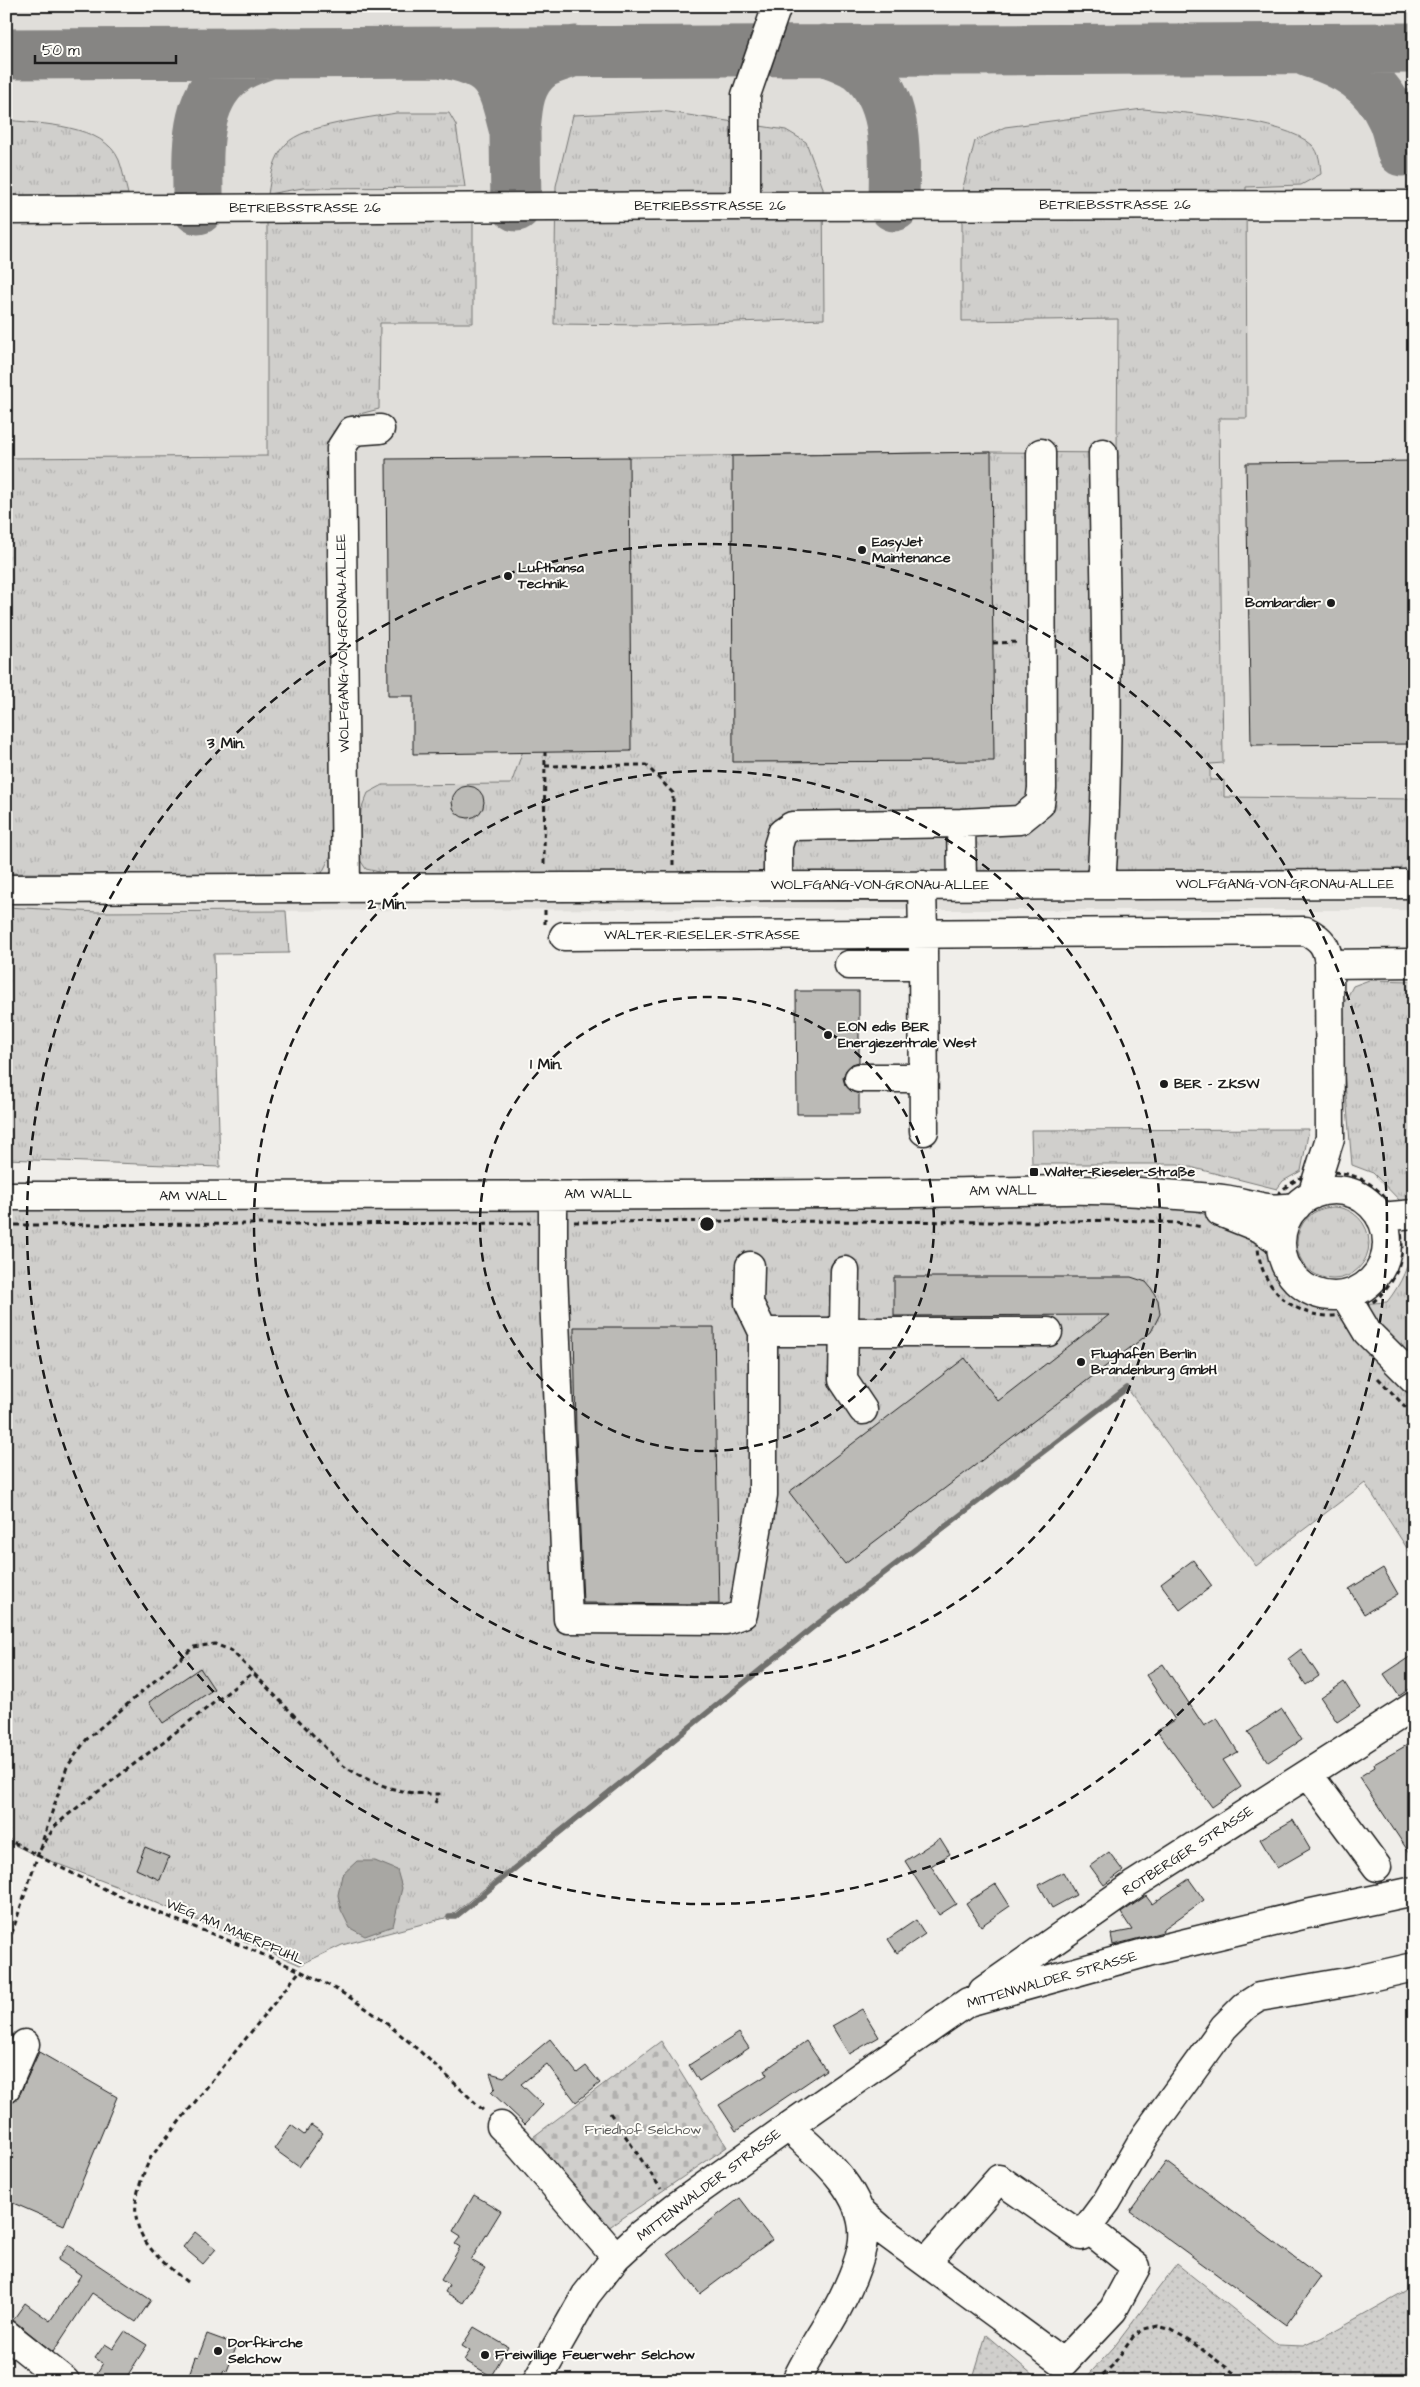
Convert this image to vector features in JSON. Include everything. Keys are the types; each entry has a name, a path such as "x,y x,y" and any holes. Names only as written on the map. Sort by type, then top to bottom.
{"street":[{"path":"746,206 746,95 777,6"},
{"name":"BETRIEBSSTRASSE 26","path":"6,210 1414,205"},
{"name":"WOLFGANG-VON-GRONAU-ALLEE","path":"346,887 341,448 352,431 380,429"},
{"path":"778,884 778,846 782,833 792,826 1020,820 1030,814 1040,804 1042,788 1041,453"},
{"path":"1101,885 1107,799 1108,684 1103,453"},
{"path":"961,823 962,884"},
{"name":"WOLFGANG-VON-GRONAU-ALLEE","path":"6,889 346,887 545,898 673,886 778,884 1414,884"},
{"path":"922,885 924,1131"},
{"name":"WALTER-RIESELER-STRASSE","path":"564,936 923,949 1306,931 1319,937 1327,949 1329,964 1330,1138 1324,1188"},
{"path":"849,965 923,949"},
{"path":"1329,964 1414,963"},
{"path":"859,1078 924,1078"},
{"path":"1324,1188 1362,1198 1399,1225 1380,1268 1361,1298 1367,1332 1408,1373"},
{"name":"AM WALL","path":"6,1196 847,1194 1137,1190 1189,1197 1235,1200 1263,1235 1280,1210 1324,1188"},
{"path":"553,1195 553,1273 568,1618 726,1620 743,1614 763,1495 763,1332 749,1303 750,1266"},
{"path":"1263,1235 1284,1261 1288,1270 1303,1286 1316,1293 1361,1298"},
{"path":"845,1271 843,1380 863,1410"},
{"path":"763,1332 1048,1332"},
{"name":"ROTBERGER STRASSE","path":"968,2002 1135,1884 1414,1706"},
{"path":"1308,1774 1377,1867"},
{"name":"MITTENWALDER STRASSE","path":"537,2381 586,2295 616,2257 674,2208 968,2002 1148,1952 1414,1891"},
{"path":"926,2262 999,2179 1081,2236 1107,2201 1145,2136 1224,2027 1245,2006 1259,1997 1352,1982 1414,1967"},
{"path":"6,2088 25,2044"},
{"path":"501,2126 616,2257"},
{"path":"788,2127 849,2187 858,2209 863,2240 854,2271 836,2311 805,2360 796,2381"},
{"path":"858,2209 1063,2364 1113,2310 1136,2267 1087,2228"},
{"path":"6,2334 65,2381"}],"path":[{"path":"545,752 545,898"},
{"path":"545,766 646,765 673,793 673,886"},
{"path":"1293,1182 1324,1188 1367,1182 1384,1196 1399,1225 1401,1257 1391,1282 1361,1298 1334,1317 1304,1310 1292,1303 1275,1289 1265,1274 1263,1235 1276,1197 1293,1182"},
{"path":"6,1225 554,1223 753,1220 1043,1223 1170,1221 1208,1228"},
{"path":"6,1951 67,1767 86,1740 194,1647 215,1644 232,1651 342,1764 387,1788 413,1794 439,1794 435,1803"},
{"path":"37,1856 55,1826 254,1672"},
{"name":"WEG AM MAIERPFUHL","path":"6,1838 37,1856 131,1901 330,1986 361,2005 441,2070 501,2126"},
{"path":"187,2282 150,2250 139,2230 135,2205 138,2183 151,2158 299,1972"},
{"path":"610,2113 674,2208"},
{"path":"1096,2381 1112,2366 1133,2337 1144,2329 1158,2326 1172,2330 1189,2340 1245,2381"}],"shaded area":[{"path":"6,6 1414,6 1414,910 922,910 787,908 97,912 6,927"},
{"path":"357,1861 375,1861 397,1870 402,1888 393,1926 365,1936 350,1928 341,1910 338,1895 342,1875"}],"green space":[{"path":"1143,109 1207,115 1257,123 1280,129 1298,136 1315,148 1321,174 1301,185 1246,187 1247,418 1219,418 1223,763 1210,764 1210,780 1224,780 1224,797 1414,799 1414,874 384,873 366,869 358,857 361,810 368,793 383,785 511,784 629,457 991,452 1117,453 1118,319 962,321 962,191 975,141 1005,127"},
{"path":"662,111 786,130 806,142 823,188 824,319 649,325 554,324 556,186 573,115"},
{"path":"396,113 449,113 456,125 465,187 303,188 268,194 273,168 278,155 294,137 337,123"},
{"path":"6,120 70,128 100,139 111,148 119,160 128,194 6,195"},
{"path":"473,221 473,323 380,323 379,409 348,417 338,429 334,849 321,875 6,873 6,458 267,456 267,222"},
{"path":"6,907 97,912 286,911 289,953 214,954 220,1167 6,1159"},
{"path":"1369,980 1414,981 1414,1203 1404,1205 1373,1173 1352,1165 1339,1013 1353,986"},
{"path":"1309,1129 1301,1171 1283,1181 1277,1189 1178,1164 1032,1164 1031,1130"},
{"path":"1170,1203 1229,1222 1264,1245 1273,1272 1312,1298 1344,1305 1387,1302 1397,1288 1404,1273 1414,1241 1414,1559 1365,1483 1256,1566 1127,1388 812,1628 449,1917 342,1945 300,1965 134,1893 37,1856 6,1841 6,1205"},
{"path":"1333,1207 1347,1210 1359,1217 1366,1229 1369,1243 1366,1257 1359,1269 1347,1276 1333,1279 1319,1276 1307,1269 1300,1257 1297,1243 1300,1229 1307,1217 1319,1210"},
{"name":"Friedhof Selchow","path":"661,2041 727,2147 605,2230 529,2140"},
{"path":"1177,2264 1278,2345 1303,2346 1321,2338 1414,2286 1414,2381 1083,2381 1114,2347"},
{"path":"986,2335 1040,2381 972,2381"}],"building":[{"name":"EasyJet Maintenance","path":"991,452 994,761 733,762 732,456"},
{"name":"Lufthansa Technik","path":"629,457 631,751 413,754 413,696 388,696 386,459"},
{"name":"Bombardier","path":"1414,461 1414,744 1251,745 1246,463"},
{"path":"468,786 474,787 479,791 483,796 483,808 479,813 474,817 468,818 462,817 457,813 453,808 452,802 453,796 457,791 462,787"},
{"name":"E.ON edis BER Energiezentrale West","path":"796,991 859,991 859,1062 852,1064 846,1070 843,1078 845,1085 851,1091 859,1094 859,1114 797,1114"},
{"path":"894,1277 1131,1277 1146,1282 1151,1288 1158,1300 1160,1314 1151,1332 845,1564 789,1492 965,1358 998,1401 1109,1315 894,1316"},
{"path":"574,1327 714,1327 719,1604 583,1603"},
{"path":"1193,1560 1212,1586 1180,1610 1161,1584"},
{"path":"1383,1568 1398,1594 1364,1614 1349,1589"},
{"path":"1301,1649 1319,1676 1306,1685 1288,1659"},
{"path":"1414,1654 1414,1686 1399,1696 1384,1674"},
{"path":"1163,1664 1204,1726 1217,1718 1238,1752 1223,1760 1241,1787 1212,1807 1157,1731 1175,1720 1146,1675"},
{"path":"200,1668 214,1689 163,1723 149,1702"},
{"path":"1344,1682 1360,1707 1337,1722 1321,1698"},
{"path":"1282,1709 1302,1740 1268,1762 1248,1732"},
{"path":"1414,1741 1414,1860 1359,1777 1375,1767 1374,1764"},
{"path":"1293,1820 1310,1849 1277,1868 1260,1839"},
{"path":"940,1838 950,1854 931,1866 956,1904 939,1915 905,1861"},
{"path":"145,1847 169,1857 160,1880 136,1869"},
{"path":"1109,1852 1123,1871 1104,1885 1090,1866"},
{"path":"1063,1872 1076,1895 1052,1908 1039,1885"},
{"path":"1189,1879 1204,1900 1162,1930 1163,1932 1113,1945 1111,1934 1132,1930 1121,1913 1146,1896 1152,1904"},
{"path":"996,1884 1010,1906 981,1926 966,1903"},
{"path":"916,1920 925,1934 897,1953 888,1939"},
{"path":"862,2009 879,2037 849,2054 832,2026"},
{"path":"739,2033 749,2048 699,2081 689,2065"},
{"path":"550,2039 577,2073 586,2066 600,2083 576,2102 547,2064 521,2084 543,2105 525,2124 491,2092 495,2088 490,2073 504,2077"},
{"path":"806,2041 826,2070 736,2131 719,2105 767,2075 765,2070"},
{"path":"39,2052 117,2097 64,2225 6,2200 6,2107 20,2094"},
{"path":"291,2125 304,2135 311,2125 323,2133 299,2167 274,2149"},
{"path":"1166,2162 1321,2277 1286,2325 1130,2211"},
{"path":"474,2195 501,2211 471,2260 485,2268 463,2303 445,2292 449,2285 441,2280 460,2247 455,2244 461,2236 453,2231"},
{"path":"740,2198 772,2240 700,2294 668,2253"},
{"path":"195,2232 216,2249 203,2264 183,2247"},
{"path":"68,2245 151,2300 136,2322 92,2293 53,2352 13,2320 25,2303 50,2321 81,2275 58,2260"},
{"name":"Freiwillige Feuerwehr Selchow","path":"474,2327 508,2347 491,2376 464,2360 470,2351 462,2346"},
{"path":"125,2331 147,2345 124,2381 109,2381 97,2373 103,2363 95,2358 105,2344 113,2349"},
{"name":"Dorfkirche Selchow","path":"207,2334 237,2345 227,2371 224,2370 220,2381 187,2381 195,2357 198,2358"}],"waterway":[{"path":"449,1917 455,1917 812,1628 1127,1388"}],"taxiway":[{"path":"6,54 1414,48"},
{"path":"824,50 849,60 862,68 875,82 883,97 893,132 894,206"},
{"path":"444,53 477,62 496,77 502,87 515,132 520,95 523,86 533,71 541,64 553,58 575,51"},
{"path":"198,209 200,131 211,95 222,80 237,67 273,52"},
{"path":"1309,52 1347,68 1368,83 1385,104 1392,117 1402,151 1414,114"},
{"path":"515,132 516,206"}],"place":[{"name":"EasyJet Maintenance","path":"862,550"},
{"name":"Lufthansa Technik","path":"508,576"},
{"name":"Bombardier","path":"1331,603"},
{"name":"E.ON edis BER Energiezentrale West","path":"828,1035"},
{"name":"BER - ZKSW","path":"1164,1084"},
{"name":"Walter-Rieseler-Straße","path":"1034,1172"},
{"name":"Flughafen Berlin Brandenburg GmbH","path":"1081,1362"},
{"name":"Dorfkirche Selchow","path":"218,2351"},
{"name":"Freiwillige Feuerwehr Selchow","path":"485,2355"}]}
